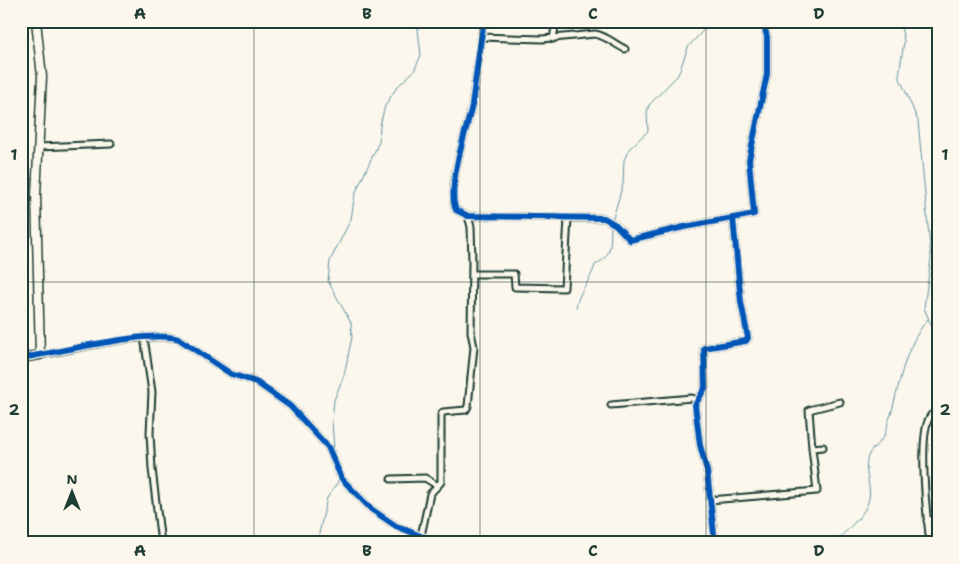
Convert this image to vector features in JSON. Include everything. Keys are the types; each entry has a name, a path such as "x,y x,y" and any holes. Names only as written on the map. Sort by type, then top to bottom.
{"street":[{"path":"36,21 42,77 36,195 40,355"},
{"path":"484,21 471,106 453,195 456,210 468,216 604,218 616,225 626,239 634,240 684,227 754,214 749,160 767,74 767,37 763,21"},
{"path":"554,38 556,21"},
{"path":"482,37 554,38 595,34 604,36 614,44 625,48"},
{"path":"39,147 111,144"},
{"path":"421,536 430,494 438,486 441,479 441,415 443,412 466,410 468,406 474,347 471,323 471,232 468,216"},
{"path":"472,274 514,274 514,287 564,288 568,218"},
{"path":"714,543 710,500 695,405 705,388 704,348 746,341 748,338 741,302 734,218"},
{"path":"21,358 144,337 170,336 179,339 231,374 264,387 306,421 328,447 340,476 371,510 388,522 438,543"},
{"path":"144,337 152,392 150,433 152,469 161,543"},
{"path":"611,405 692,398 697,400"},
{"path":"710,500 817,491 809,410 840,402"},
{"path":"930,543 927,522 924,454 928,420 932,415"},
{"path":"812,448 823,447"},
{"path":"391,479 425,478 438,486"},
{"path":"927,522 938,518"}],"waterway":[{"path":"338,464 334,449 332,422 334,400 344,375 352,337 351,323 328,281 330,261 351,219 355,194 379,142 380,125 385,106 397,87 414,71 421,55 417,21"},
{"path":"612,221 623,184 624,160 629,149 648,131 647,112 649,105 678,75 688,47 709,24 706,21"},
{"path":"900,21 904,41 899,76 918,121 931,258 924,308 938,341"},
{"path":"576,307 595,265 605,257 610,248 611,225"},
{"path":"835,543 857,520 867,505 870,494 866,465 868,456 884,436 908,353 928,319"},
{"path":"317,543 327,498 338,482 338,475"}],"cycle path":[{"path":"484,21 472,105 455,174 454,200 456,210 468,216 604,218 616,225 630,240 733,218"},
{"path":"715,543 707,471 700,445 695,405 705,388 704,348 746,341 748,338 741,302 733,218 754,214 749,160 767,74 767,37 763,21"},
{"path":"21,358 125,339 146,337 179,339 231,374 256,382 290,406 328,447 342,479 371,509 396,526 438,543"}]}
